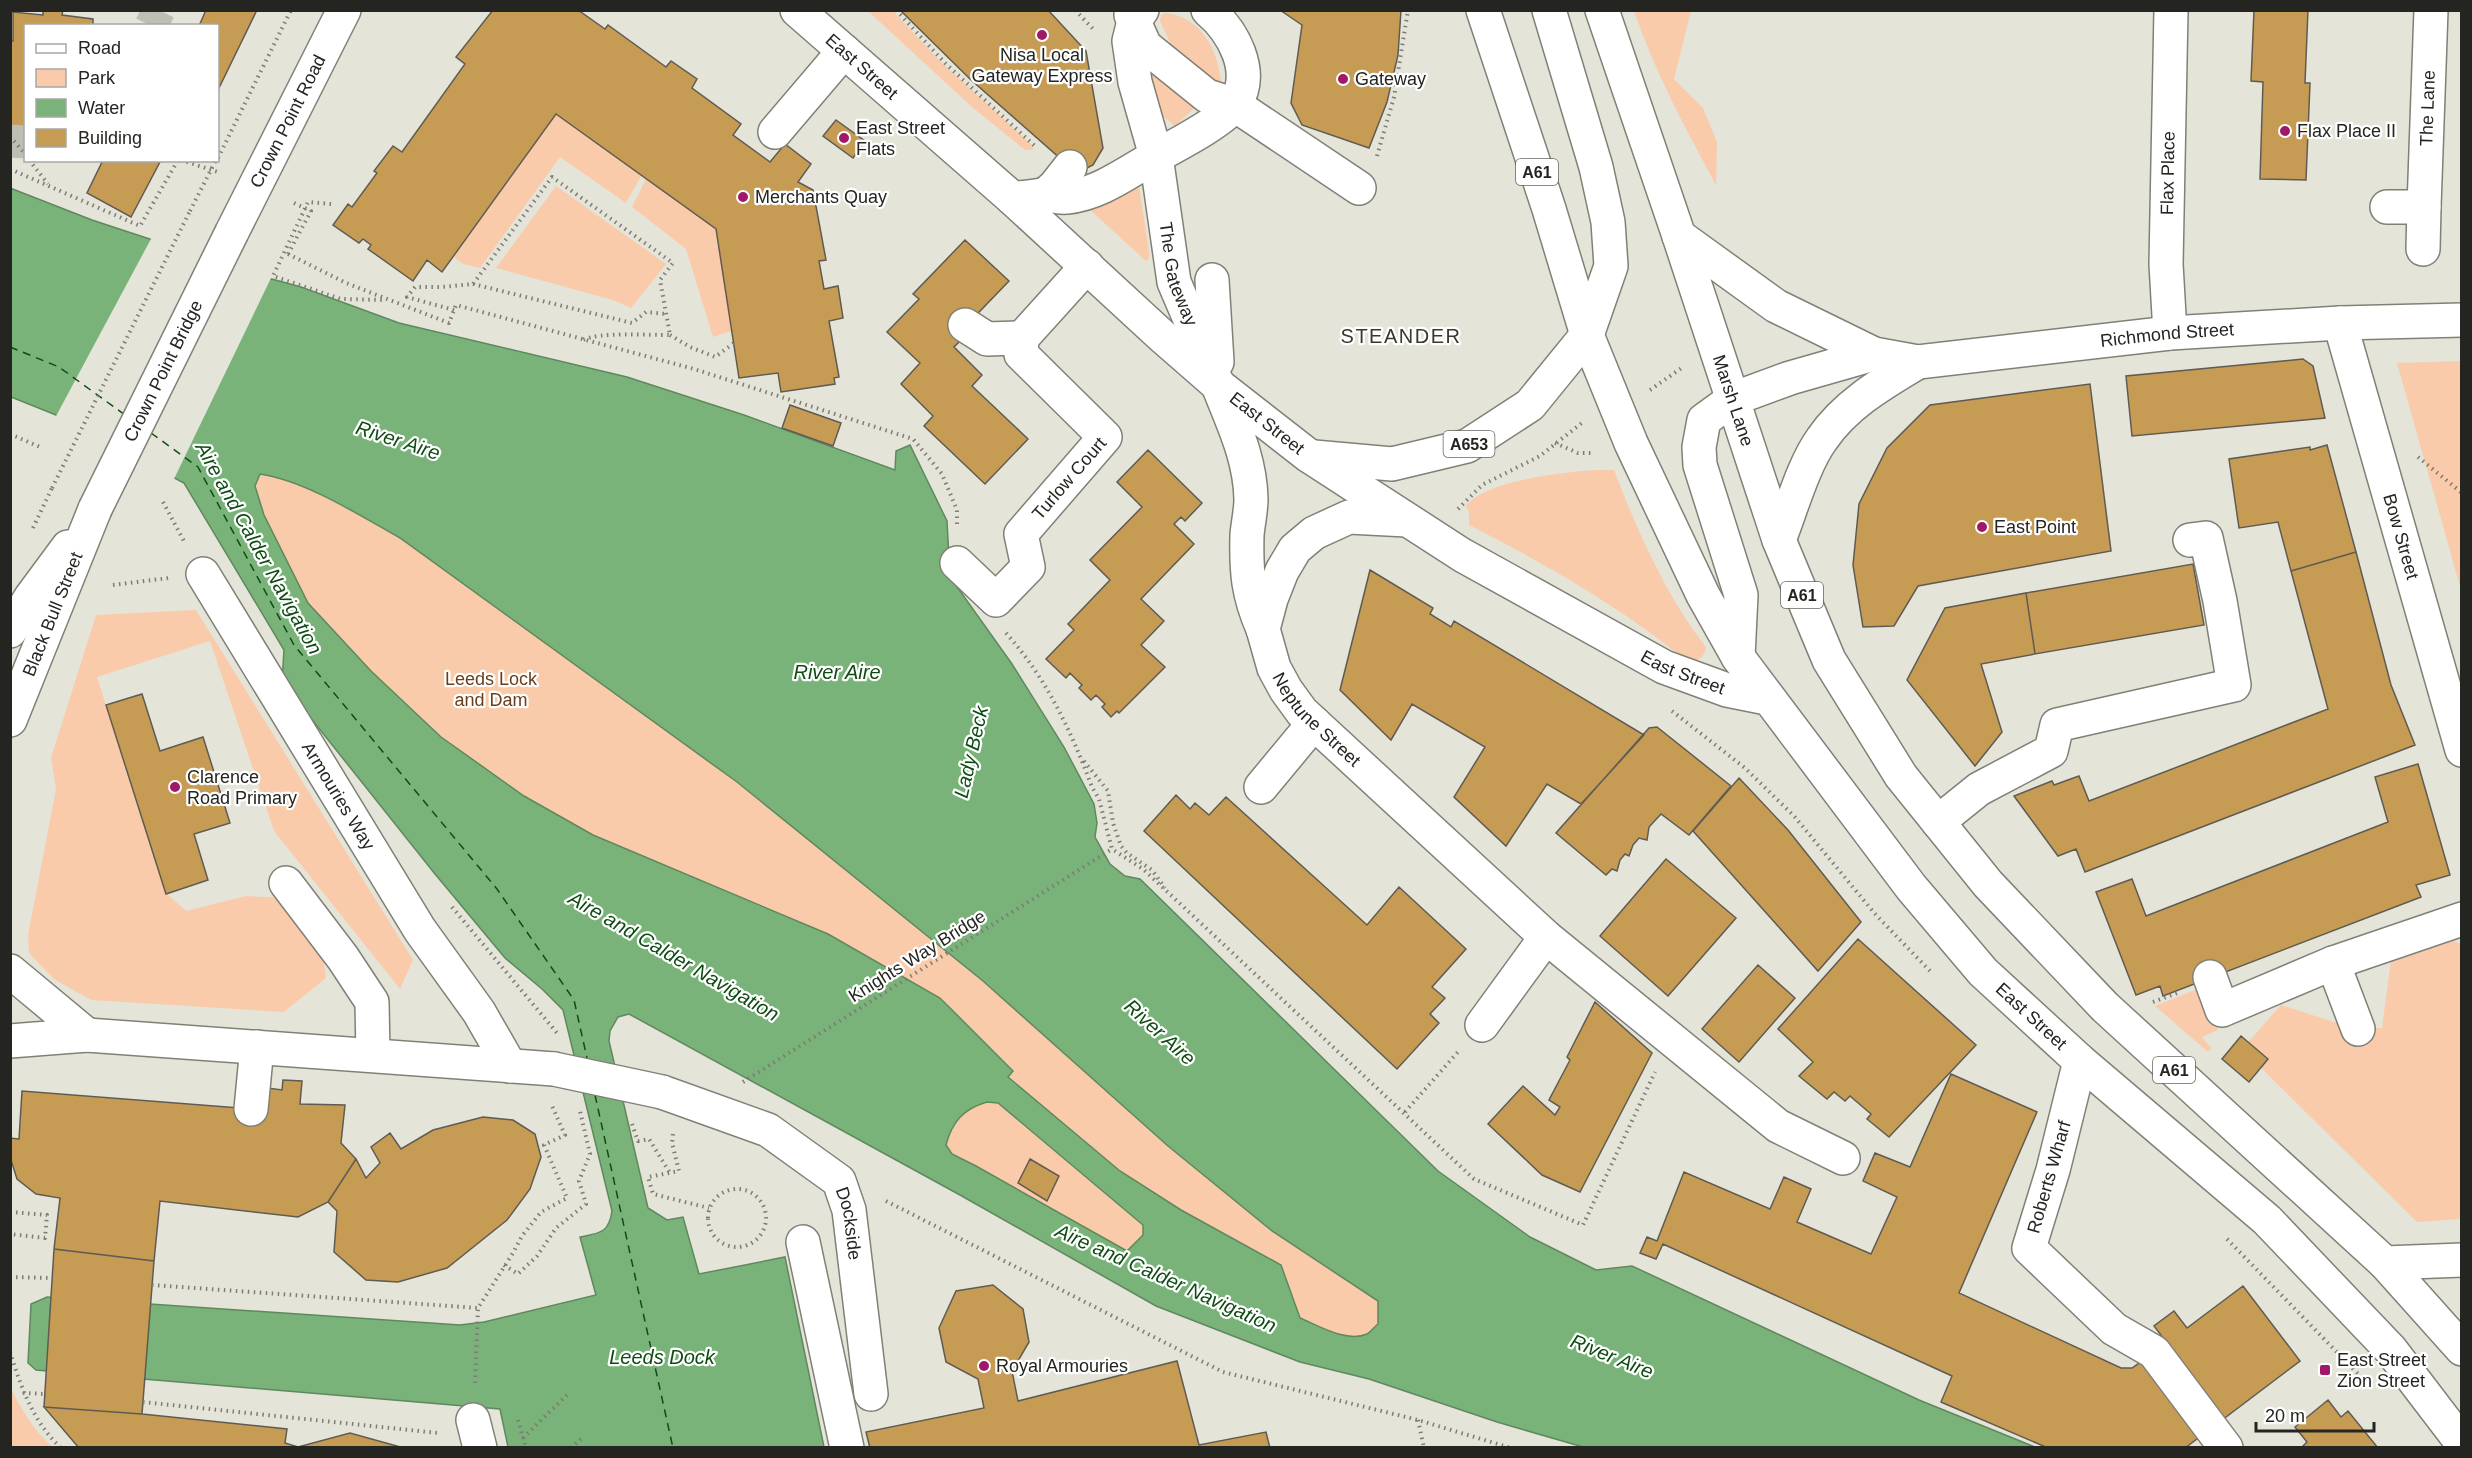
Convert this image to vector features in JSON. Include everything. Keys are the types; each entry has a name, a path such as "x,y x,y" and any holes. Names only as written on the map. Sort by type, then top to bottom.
{"main road":[{"name":"Crown Point Road","path":"232,232 344,10"},
{"name":"East Street","path":"797,10 1012,198 1218,385 1309,456 1462,555 1664,667 1727,690 1767,698 1911,887 1983,972 2080,1061 2267,1220 2391,1350 2462,1443"},
{"path":"1012,198 1028,198 1060,179 1067,197 1097,189 1214,122 1235,105 1242,89 1243,70 1239,50 1221,21 1208,10"},
{"name":"A61","path":"1483,10 1549,209 1587,335 1631,443 1703,595 1738,657 1767,698"},
{"name":"A653","path":"1309,456 1392,464 1467,446 1530,405 1587,335 1611,266 1608,222 1596,167 1549,10"},
{"name":"Marsh Lane","path":"1602,10 1779,540 1829,660 1901,776 1938,822"},
{"name":"Flax Place","path":"2170,333 2166,264 2171,10"},
{"name":"The Lane","path":"2422,249 2431,10"},
{"name":"The Gateway","path":"1135,14 1145,46 1207,96 1235,105 1359,188"},
{"name":"The Gateway","path":"1135,14 1129,41 1135,82 1156,156 1174,282 1247,458 1251,500 1247,534 1247,570 1252,603 1263,629"},
{"path":"775,132 844,51"},
{"path":"2387,207 2424,207"},
{"name":"Crown Point Bridge","path":"96,509 232,232"},
{"name":"Richmond Street","path":"1679,236 1776,306 1874,354 1918,362 2170,333 2340,323 2462,320"},
{"path":"965,325 987,339 1022,338 1087,266"},
{"path":"1212,280 1218,385"},
{"name":"Bow Street","path":"2340,323 2462,750"},
{"name":"Turlow Court","path":"957,563 996,600 1028,567 1021,534 1105,437 1021,354 1022,338"},
{"name":"Richmond Street","path":"1738,657 1741,595 1700,465 1699,447 1704,420 1733,399 1790,378 1874,354"},
{"path":"1779,540 1801,481 1821,440 1849,408 1881,384 1918,362"},
{"path":"10,631 31,597 96,509"},
{"name":"Black Bull Street","path":"10,720 96,509"},
{"path":"1263,629 1282,570 1295,549 1314,533 1349,518 1407,520"},
{"path":"1938,822 1979,789 2051,751 2057,724 2234,685 2206,538 2190,540"},
{"name":"Armouries Way","path":"203,574 420,930 479,1012 510,1066"},
{"name":"Neptune Street","path":"1263,629 1274,668 1302,712 1546,937 1778,1126 1843,1158"},
{"path":"1261,788 1314,723"},
{"name":"A61","path":"1938,822 1988,884 2105,1007 2385,1263 2462,1350"},
{"path":"286,883 343,958 372,1002 373,1056"},
{"path":"2211,979 2222,1010 2333,963 2462,919"},
{"path":"1482,1025 1546,937"},
{"path":"2333,963 2358,1029"},
{"path":"10,971 87,1035"},
{"path":"10,1041 87,1035 510,1066 551,1083"},
{"path":"252,1108 257,1047"},
{"name":"Roberts Wharf","path":"2080,1061 2053,1170 2029,1248 2114,1329 2154,1352 2226,1448"},
{"name":"Dockside","path":"551,1083 662,1092 768,1130 839,1181 849,1210 871,1394"},
{"path":"803,1242 847,1448"},
{"path":"2385,1263 2462,1260"}],"path":[{"path":"219,155 291,10"},
{"path":"896,10 1060,179"},
{"path":"1075,10 1100,36"},
{"path":"1359,188 1377,154 1394,97 1408,10"},
{"path":"14,141 24,153"},
{"path":"32,162 48,184"},
{"path":"10,169 140,226 177,162"},
{"path":"52,488 215,162"},
{"path":"473,284 552,177 673,263 660,280 670,335"},
{"path":"331,204 308,202 273,276 341,298 390,300"},
{"path":"294,203 311,211 288,254 346,283 449,323 456,305 694,369 913,440 942,474 957,510 957,563"},
{"path":"454,310 407,297 415,287 473,284 632,323 646,312 666,314"},
{"path":"582,340 588,337 603,336 670,335 690,347 715,357 734,343"},
{"path":"1645,396 1657,383 1692,362"},
{"path":"1466,499 1482,485 1540,456 1586,420"},
{"path":"10,434 40,447"},
{"path":"113,585 203,574 163,502"},
{"path":"1005,632 1026,656 1058,705 1092,788 1099,799 1112,849 1143,869 1474,1179 1583,1225 1670,1038"},
{"path":"1081,759 1108,791 1113,823 1121,846 1127,853 1152,870 1173,898"},
{"name":"Knights Way Bridge","path":"736,1086 1112,849"},
{"path":"2105,1007 2151,1003 2211,979"},
{"path":"1405,1113 1482,1025"},
{"path":"477,1434 478,1308 522,1236 541,1212 567,1198 544,1145 565,1135 551,1083"},
{"path":"504,1265 518,1274 537,1256 556,1228 586,1204 579,1181 590,1154 582,1122"},
{"path":"631,1122 638,1141 649,1139 670,1173"},
{"path":"672,1143 679,1171 648,1177 653,1194 709,1208"},
{"path":"839,1181 884,1200 1223,1372 1418,1420 1511,1448"},
{"path":"738,1188 747,1190 762,1202 766,1211 763,1230 758,1239 749,1244 730,1246 720,1242 713,1235 707,1217 709,1208 720,1193 738,1188"},
{"path":"10,1212 47,1215 45,1238 10,1234"},
{"path":"10,1277 52,1278"},
{"path":"152,1285 478,1308"},
{"path":"10,1352 23,1393 46,1434 61,1448"},
{"path":"523,1438 570,1392"},
{"path":"23,1393 45,1394"},
{"path":"143,1402 442,1433"},
{"path":"518,1420 526,1448"},
{"path":"1418,1420 1424,1448"},
{"path":"571,1448 584,1436"}],"green space":[{"path":"868,11 893,11 940,61 1033,146 1033,150 1025,150 972,107"},
{"path":"1634,11 1691,11 1674,79 1703,108 1717,142 1716,185 1661,78"},
{"path":"1165,13 1188,20 1205,36 1216,58 1221,82 1218,84 1175,53 1160,21 1161,15"},
{"path":"1136,60 1202,101 1175,126 1142,99"},
{"path":"556,114 641,176 626,203 560,157 480,268 463,264 454,257"},
{"path":"646,179 716,229 732,331 713,337 686,249 632,207"},
{"path":"1135,181 1139,186 1149,252 1149,259 1146,261 1089,209 1088,204"},
{"path":"556,186 666,264 631,308 613,300 496,268"},
{"path":"2462,361 2461,590 2397,363"},
{"path":"1594,470 1614,470 1654,562 1678,607 1706,647 1702,656 1695,661 1688,662 1610,605 1526,555 1469,525 1469,512 1466,506 1476,497 1490,490 1526,479"},
{"name":"Leeds Lock and Dam","path":"260,474 296,484 314,492 400,538 737,782 983,981 1168,1146 1272,1231 1378,1301 1378,1324 1367,1334 1351,1336 1333,1332 1300,1318 1293,1302 1181,1210 1120,1171 1008,1076 1013,1070 940,998 828,934 593,835 524,796 441,737 371,671 308,603 264,515 255,486"},
{"path":"196,610 413,960 400,989 274,831 210,641 97,677 166,893 186,911 246,896 284,898 322,947 326,978 284,1012 91,1000 54,979 29,953 28,935 56,789 51,758 96,615"},
{"path":"2454,941 2461,944 2461,1219 2417,1222 2242,1049 2281,1005 2337,1023 2340,1029 2382,1028 2391,960"},
{"path":"2200,988 2218,1030 2202,1037 2211,1048 2208,1052 2155,1006"},
{"path":"987,1102 998,1103 1143,1225 1143,1235 1128,1251 951,1154 946,1145 955,1123 971,1108"},
{"path":"10,1387 34,1427 53,1447 11,1447"}],"water":[{"path":"10,188 92,220 301,287 399,323 627,377 744,415 895,470 896,451 910,445 947,521 950,577 1012,664 1064,747 1094,804 1097,823 1095,837 1110,864 1125,876 1140,879 1438,1171 1530,1237 1596,1270 1632,1266 1919,1400 2035,1447 1583,1447 1497,1422 1369,1379 1300,1362 1156,1306 960,1195 629,1014 618,1017 610,1031 609,1041 648,1208 667,1220 683,1217 699,1274 785,1257 824,1447 508,1447 500,1409 36,1370 28,1363 31,1304 47,1297 460,1325 484,1322 596,1295 580,1237 606,1228 612,1211 563,1010 505,958 282,682 284,650 184,483 56,415 11,397","holes":["260,474 314,491 400,538 737,782 983,981 1168,1146 1272,1231 1378,1301 1378,1324 1367,1334 1351,1336 1333,1332 1300,1318 1281,1265 1181,1210 1120,1171 1008,1077 1013,1071 940,998 828,934 593,835 524,796 441,737 371,671 308,603 264,515 255,486","987,1102 998,1103 1143,1225 1143,1235 1127,1251 952,1154 946,1145 955,1123 971,1108"]}],"pier":[{"path":"152,237 272,276 173,481 55,418"}],"building":[{"path":"43,10 63,10 62,15 93,19 93,24 24,24 24,132 10,131 10,41 13,41 13,12 43,15"},
{"path":"206,10 257,10 219,88 219,24 200,24"},
{"name":"Merchants Quay","path":"493,10 578,10 605,29 608,25 666,67 671,61 697,79 692,88 741,124 733,135 770,162 785,144 811,164 798,182 813,190 826,260 819,261 824,289 838,286 843,318 829,321 839,377 834,378 835,384 781,392 778,373 739,378 716,229 556,114 442,272 427,260 413,281 368,249 371,245 363,239 359,243 333,225 348,204 352,207 377,173 374,171 393,146 402,152 465,64 456,57"},
{"path":"900,10 1048,10 1086,51 1103,148 1093,165 1083,170 1070,167 970,79"},
{"name":"Gateway","path":"1280,10 1401,10 1398,55 1387,102 1369,148 1302,125 1291,103 1302,25"},
{"name":"Flax Place II","path":"2254,10 2308,10 2305,83 2310,83 2306,180 2260,179 2263,82 2251,81"},
{"name":"East Street Flats","path":"836,120 865,141 853,158 823,136"},
{"path":"102,162 160,162 131,217 87,193"},
{"path":"965,240 1009,281 957,335 962,339 954,347 982,375 972,386 1028,439 985,484 924,426 933,416 901,384 920,363 887,332 919,299 913,294"},
{"path":"2303,359 2313,366 2325,418 2132,436 2126,376"},
{"name":"East Point","path":"2090,384 2111,551 1918,586 1894,626 1863,627 1853,565 1859,504 1887,448 1930,405"},
{"path":"790,405 841,423 833,446 782,428"},
{"path":"2327,445 2356,552 2291,571 2278,522 2239,528 2229,459 2310,447 2310,450"},
{"path":"1148,450 1202,503 1185,521 1181,517 1174,524 1194,544 1141,599 1164,621 1141,645 1165,667 1119,713 1117,711 1111,717 1102,707 1105,704 1096,695 1091,700 1079,688 1082,685 1070,673 1066,678 1046,659 1074,630 1068,624 1110,580 1090,560 1142,507 1117,482"},
{"path":"2356,552 2391,685 2415,745 2085,872 2076,849 2058,856 2014,796 2052,781 2054,785 2079,776 2089,801 2328,709 2291,571"},
{"path":"2193,564 2204,625 2035,654 2026,593"},
{"path":"1370,570 1433,608 1430,614 1451,627 1454,621 1644,735 1581,804 1547,784 1506,846 1454,797 1485,747 1412,704 1391,740 1340,690"},
{"path":"2026,593 2035,654 1981,664 2002,732 1975,766 1907,680 1945,608"},
{"name":"Clarence Road Primary","path":"142,694 160,751 203,737 230,823 194,834 208,880 166,894 106,705"},
{"path":"1657,727 1731,786 1689,835 1661,814 1649,827 1647,840 1639,838 1633,845 1629,856 1625,854 1620,860 1617,871 1612,869 1606,875 1556,833 1649,728"},
{"path":"2418,764 2450,875 2416,885 2421,897 2163,996 2160,986 2136,995 2096,892 2132,879 2146,916 2388,822 2375,777"},
{"path":"1739,778 1788,830 1861,922 1818,971 1693,831"},
{"path":"1176,795 1190,809 1195,803 1209,815 1226,797 1367,925 1399,887 1466,949 1432,987 1445,998 1430,1014 1439,1023 1397,1069 1144,831"},
{"path":"1666,859 1736,918 1668,996 1600,936"},
{"path":"1858,939 1976,1045 1889,1137 1867,1119 1871,1114 1850,1096 1845,1101 1834,1092 1827,1099 1799,1076 1813,1062 1778,1029"},
{"path":"1758,965 1795,998 1739,1062 1702,1029"},
{"path":"1595,1002 1652,1053 1580,1192 1542,1175 1488,1124 1523,1086 1555,1115 1560,1107 1549,1100 1570,1060 1567,1057"},
{"path":"2241,1036 2268,1059 2249,1082 2222,1059"},
{"path":"1951,1074 2037,1112 1959,1293 2121,1368 2132,1368 2167,1343 2154,1326 2174,1311 2187,1328 2243,1286 2300,1361 2185,1448 2048,1448 1941,1402 1952,1376 1663,1244 1656,1259 1640,1253 1647,1237 1657,1241 1684,1172 1770,1209 1784,1177 1811,1189 1797,1222 1871,1254 1897,1197 1863,1181 1875,1153 1910,1167"},
{"path":"283,1080 302,1081 300,1104 345,1105 341,1143 356,1159 328,1202 298,1217 160,1201 154,1261 54,1249 60,1198 36,1194 17,1179 10,1157 10,1138 19,1139 22,1091 267,1110 268,1088 282,1090"},
{"path":"483,1117 513,1120 535,1134 541,1157 530,1189 507,1220 447,1268 398,1282 366,1280 334,1252 337,1211 328,1202 356,1159 366,1178 380,1163 371,1147 390,1133 401,1149 433,1130"},
{"path":"1030,1159 1059,1176 1047,1201 1018,1183"},
{"path":"54,1249 154,1261 142,1414 44,1407"},
{"name":"Royal Armouries","path":"993,1285 1023,1309 1029,1342 1012,1371 1018,1401 1177,1361 1199,1445 1266,1432 1270,1448 870,1448 866,1432 984,1408 978,1379 946,1362 939,1328 956,1291"},
{"path":"2328,1400 2341,1417 2348,1411 2378,1448 2301,1448 2307,1442 2295,1427"},
{"path":"44,1407 142,1414 287,1429 285,1443 298,1447 350,1433 404,1448 79,1448"}],"ferry route":[{"path":"10,347 59,367 125,415"},
{"path":"151,433 198,467 294,645 497,889 574,1000 587,1058"},
{"path":"595,1095 673,1448"}],"tunnel":[{"path":"152,24 159,10"},
{"path":"10,141 24,142"}],"place":[{"name":"Nisa Local Gateway Express","path":"1042,35"},
{"name":"Gateway","path":"1343,79"},
{"name":"Flax Place II","path":"2285,131"},
{"name":"East Street Flats","path":"844,138"},
{"name":"Merchants Quay","path":"743,197"},
{"name":"East Point","path":"1982,527"},
{"name":"Clarence Road Primary","path":"175,787"},
{"name":"Royal Armouries","path":"984,1366"},
{"name":"East Street Zion Street","path":"2325,1370"}],"district":[{"name":"STEANDER","path":"1401,336"}],"water label":[{"name":"River Aire","path":"398,440"},
{"name":"Aire and Calder Navigation","path":"259,548"},
{"name":"River Aire","path":"837,672"},
{"name":"Lady Beck","path":"971,752"},
{"name":"Aire and Calder Navigation","path":"674,956"},
{"name":"River Aire","path":"1160,1032"},
{"name":"Aire and Calder Navigation","path":"1166,1278"},
{"name":"River Aire","path":"1612,1356"},
{"name":"Leeds Dock","path":"662,1357"}]}
